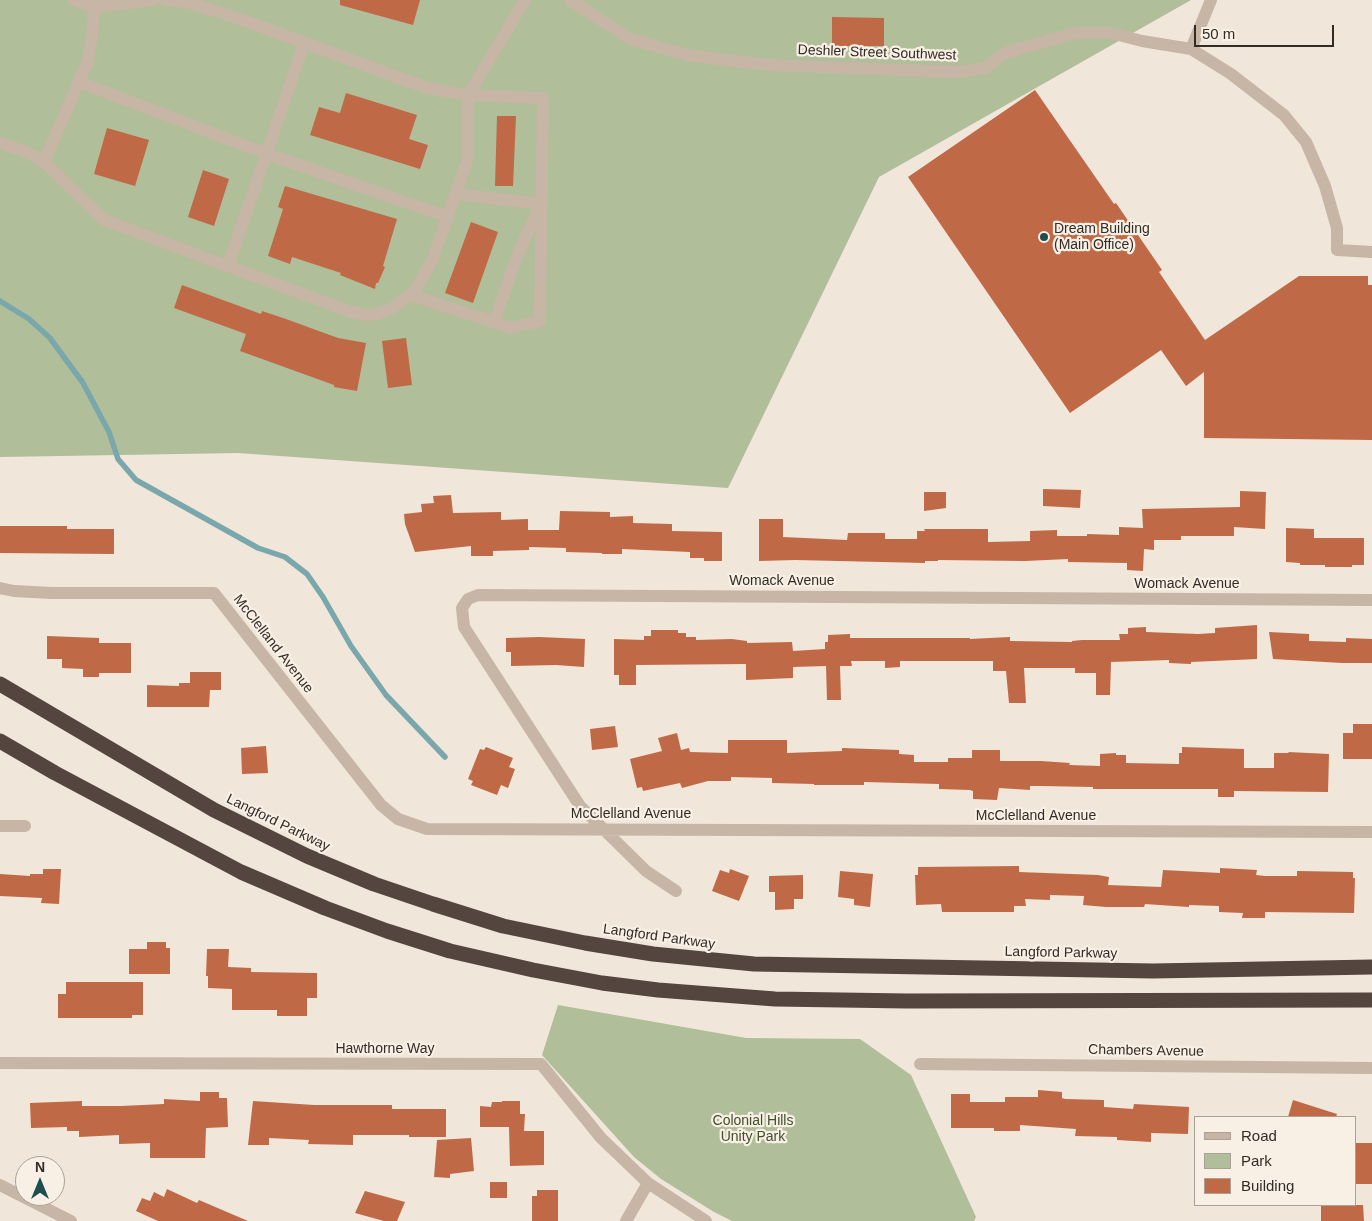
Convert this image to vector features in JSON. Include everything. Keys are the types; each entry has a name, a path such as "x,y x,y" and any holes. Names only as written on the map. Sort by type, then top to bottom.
{"highway":[{"name":"Langford Parkway","path":"0,684 214,810 307,856 374,884 503,926 653,954 754,964 1153,971 1369,967"},
{"path":"0,740 55,773 240,872 325,908 387,931 450,950 533,970 602,983 658,990 775,999 907,1001 1372,1000"},
{"path":"1352,1000 1372,1004"}],"street":[{"path":"74,0 94,7 154,0"},
{"path":"165,0 186,2 232,16 427,88 468,95 543,98 540,322 512,328 411,295"},
{"path":"0,143 27,152 44,162 104,220 350,312 367,315 377,314 391,309 411,295 432,261 468,158 468,95 525,0"},
{"name":"Deshler Street Southwest","path":"570,0 630,39 692,56 769,64 959,72 985,68 1005,53 1075,33 1111,33 1142,41 1191,49 1231,74 1284,115 1306,142 1325,186 1336,228 1337,250 1372,252"},
{"path":"1191,49 1211,0"},
{"path":"44,162 88,61 94,7"},
{"path":"228,266 304,44"},
{"path":"79,82 266,154 448,217"},
{"path":"456,194 541,204"},
{"path":"494,322 518,254 541,204"},
{"name":"McClelland Avenue","path":"0,588 14,591 51,593 214,593 381,805 398,819 428,829 1372,832"},
{"name":"Womack Avenue","path":"676,891 646,871 580,806 464,627 462,608 468,599 478,595 488,595 1372,600"},
{"path":"0,826 26,826"},
{"name":"Hawthorne Way","path":"0,1063 541,1064 601,1138 648,1183 706,1221"},
{"name":"Chambers Avenue","path":"920,1064 1372,1068"},
{"path":"626,1221 648,1183"},
{"path":"0,1185 71,1221"}],"green space":[{"path":"0,0 1191,0 879,177 728,488 238,453 0,457"},
{"name":"Colonial Hills Unity Park","path":"558,1005 746,1038 860,1039 911,1075 976,1217 974,1221 732,1221 714,1212 661,1179 634,1157 542,1055"}],"building":[{"path":"340,0 420,0 413,25 340,5"},
{"path":"832,17 884,18 884,46 832,46"},
{"name":"Dream Building (Main Office)","path":"1035,90 1162,270 1159,272 1205,340 1299,276 1368,276 1368,285 1372,285 1372,440 1204,438 1204,372 1186,386 1161,350 1070,413 908,177"},
{"path":"346,93 417,115 409,139 428,145 420,169 310,135 319,107 340,113"},
{"path":"497,116 516,116 513,186 495,186"},
{"path":"107,128 149,140 135,186 94,174"},
{"path":"203,170 229,179 214,226 188,217"},
{"path":"285,186 397,219 383,266 385,267 378,283 376,283 375,289 340,275 341,273 292,257 290,264 268,256 283,209 278,207"},
{"path":"471,222 498,232 473,303 445,293"},
{"path":"182,285 261,314 262,311 338,338 366,343 357,391 334,387 334,385 240,351 246,334 174,308"},
{"path":"406,338 412,385 388,388 382,341"},
{"path":"1043,489 1081,490 1080,508 1043,506"},
{"path":"1240,491 1266,492 1265,529 1234,527 1234,536 1181,536 1181,540 1154,540 1154,550 1144,549 1143,571 1127,570 1127,563 1068,562 1068,559 1025,561 938,560 925,561 925,563 759,561 759,519 783,519 783,537 847,540 848,533 885,533 885,539 917,539 917,531 925,531 924,529 988,529 988,542 1030,541 1030,531 1057,530 1057,536 1087,536 1087,534 1119,535 1119,527 1143,528 1142,509 1240,507"},
{"path":"924,492 946,492 946,508 924,511"},
{"path":"451,495 453,513 501,512 501,520 528,519 528,530 559,530 560,511 610,512 610,517 633,516 633,523 672,524 672,531 722,532 722,561 704,561 704,558 690,558 690,552 622,549 622,554 602,554 566,552 566,548 529,547 529,550 493,551 493,556 471,556 471,546 415,552 405,524 404,514 422,512 421,504 434,503 433,496"},
{"path":"0,526 67,526 67,529 114,529 114,554 0,553"},
{"path":"1286,528 1314,529 1314,538 1364,538 1364,565 1325,567 1325,565 1300,565 1300,563 1286,562"},
{"path":"1257,625 1257,659 1191,662 1191,664 1169,663 1169,660 1111,662 1110,695 1096,695 1096,673 1075,673 1075,668 1024,668 1026,703 1009,703 1006,671 993,671 993,661 900,661 900,667 885,668 885,661 851,661 852,666 840,666 841,700 827,700 826,666 793,667 793,678 746,680 746,664 636,665 636,685 619,685 619,675 614,675 614,639 644,640 644,636 651,636 651,630 678,630 678,633 686,633 686,637 696,637 696,640 732,639 747,641 747,643 792,642 793,651 825,649 828,635 850,634 850,638 970,639 1010,637 1010,641 1072,642 1082,640 1120,640 1119,634 1128,634 1128,628 1146,627 1146,632 1198,634 1215,633 1215,628"},
{"path":"1269,632 1309,634 1309,641 1346,642 1346,638 1372,639 1372,663 1273,659"},
{"path":"47,636 99,638 99,643 131,643 131,673 99,673 99,677 83,677 83,669 62,668 62,659 47,659"},
{"path":"506,638 585,639 584,667 556,665 511,666 511,652 506,652"},
{"path":"190,672 221,672 221,690 210,690 209,707 147,707 147,685 179,686 179,683 190,683"},
{"path":"1353,724 1372,724 1372,759 1343,759 1343,733 1353,733"},
{"path":"615,726 618,747 592,750 590,729"},
{"path":"677,733 681,750 689,748 690,752 728,753 728,740 787,740 787,753 842,751 842,748 899,750 899,754 914,755 914,762 948,762 948,758 972,758 972,750 1000,750 1000,761 1041,761 1070,763 1069,765 1100,766 1100,754 1116,753 1116,755 1126,755 1126,763 1179,764 1179,753 1182,753 1182,747 1244,749 1244,768 1274,768 1274,753 1329,754 1328,792 1234,791 1234,797 1218,797 1218,789 1093,789 1093,787 1030,786 1030,790 999,788 997,800 973,799 973,791 939,789 939,784 864,782 864,785 814,785 772,783 772,778 731,777 731,781 708,781 682,788 680,783 643,791 642,787 637,788 630,759 662,751 658,738"},
{"path":"266,746 268,773 242,774 241,748"},
{"path":"486,747 513,758 509,767 515,769 508,788 501,785 497,795 471,785 473,781 468,779 480,749 484,750"},
{"path":"1019,866 1019,872 1098,875 1109,877 1108,885 1161,887 1163,870 1220,873 1220,868 1257,870 1256,875 1265,876 1297,876 1297,871 1353,872 1353,878 1355,878 1354,913 1265,912 1265,918 1242,918 1243,913 1219,912 1219,906 1189,905 1189,907 1145,904 1144,907 1106,907 1083,905 1084,896 1050,895 1050,900 1025,899 1026,906 1014,906 1014,912 942,912 941,904 916,905 915,875 918,875 918,867"},
{"path":"43,869 61,869 59,904 41,903 42,898 0,896 0,874 30,876 30,874 43,874"},
{"path":"730,869 749,876 739,901 712,891 720,870 729,873"},
{"path":"840,871 873,874 870,907 854,905 854,899 838,897"},
{"path":"803,875 803,899 794,899 794,909 775,910 775,892 769,892 769,876"},
{"path":"147,942 166,942 166,948 170,948 170,974 129,974 129,949 147,949"},
{"path":"207,949 229,949 228,967 251,968 251,972 317,973 317,998 307,998 307,1016 277,1016 277,1010 232,1010 232,989 208,988 208,976 206,976"},
{"path":"66,982 143,982 143,1015 132,1015 132,1018 58,1018 58,994 66,994"},
{"path":"1038,1090 1062,1092 1062,1098 1065,1099 1104,1100 1104,1107 1133,1109 1134,1104 1189,1107 1188,1134 1151,1133 1151,1142 1117,1140 1117,1137 1075,1136 1076,1129 1020,1125 1020,1131 994,1131 994,1128 951,1128 951,1094 970,1094 970,1102 1005,1102 1005,1097 1038,1097"},
{"path":"200,1092 219,1092 219,1098 227,1098 228,1127 206,1128 205,1158 150,1158 150,1143 119,1144 119,1135 79,1137 79,1131 67,1131 67,1127 31,1128 30,1103 82,1101 82,1106 164,1104 164,1099 200,1101"},
{"path":"1293,1100 1337,1114 1336,1116 1288,1116"},
{"path":"253,1101 314,1105 392,1105 392,1109 446,1109 446,1137 353,1135 353,1145 308,1144 309,1140 269,1138 269,1145 248,1145"},
{"path":"520,1101 520,1114 525,1114 524,1131 544,1131 544,1165 510,1166 509,1127 480,1127 480,1106 491,1107 492,1102"},
{"path":"471,1138 474,1171 450,1174 450,1178 434,1177 437,1140"},
{"path":"1357,1143 1372,1143 1372,1184 1357,1184"},
{"path":"490,1182 507,1182 507,1198 490,1198"},
{"path":"167,1189 197,1203 199,1200 248,1221 158,1221 136,1211 142,1198 150,1201 154,1192 164,1197"},
{"path":"537,1190 558,1190 558,1221 532,1221 532,1196 537,1196"},
{"path":"365,1191 405,1202 397,1221 384,1221 355,1213"},
{"path":"1363,1205 1364,1221 1321,1221 1321,1206"}],"waterway":[{"path":"0,301 29,319 50,338 83,383 109,432 118,459 136,480 258,548 285,557 307,574 323,597 351,646 386,695 445,757"}],"place":[{"name":"Dream Building (Main Office)","path":"1044,237"}]}
